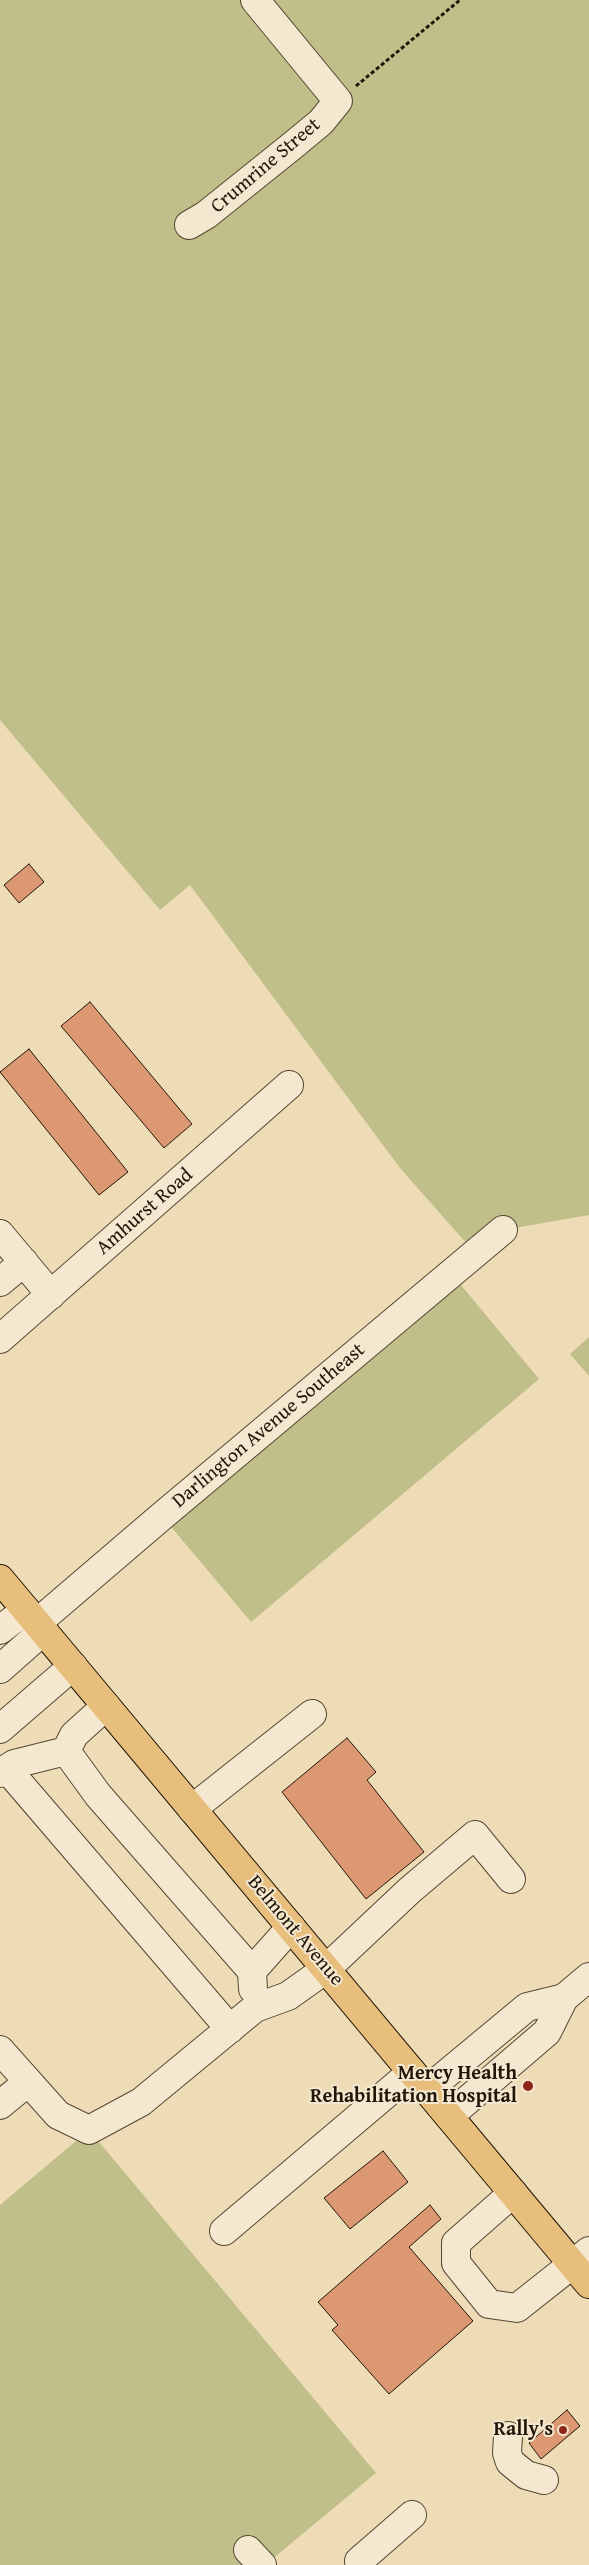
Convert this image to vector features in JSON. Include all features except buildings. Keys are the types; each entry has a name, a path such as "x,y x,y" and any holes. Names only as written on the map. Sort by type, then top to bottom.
{"main road":[{"name":"Belmont Avenue","path":"0,1579 513,2193 584,2266"}],"street":[{"path":"255,0 338,101"},
{"name":"Crumrine Street","path":"189,225 206,215 321,122 338,101"},
{"name":"Amhurst Road","path":"0,1340 289,1085"},
{"name":"Darlington Avenue Southeast","path":"36,1622 503,1230"},
{"path":"0,1234 51,1295"},
{"path":"0,1282 24,1262"},
{"path":"0,1630 36,1622"},
{"path":"0,1669 36,1622"},
{"path":"0,1729 73,1666"},
{"path":"66,1751 74,1734 106,1706"},
{"path":"192,1809 312,1714"},
{"path":"66,1751 14,1764 3,1771 230,2028"},
{"path":"66,1751 98,1795 252,1971 255,2008"},
{"path":"0,2050 58,2115 89,2130 142,2102 255,2008 288,1996 326,1969 410,1890 475,1835 511,1879"},
{"path":"252,1971 291,1927"},
{"path":"449,2116 547,2032 564,1998 589,1977"},
{"path":"224,2232 420,2081 527,2007 564,1998"},
{"path":"0,2105 28,2082"},
{"path":"513,2193 456,2243 456,2263 489,2304 517,2308 584,2266"},
{"path":"508,2436 507,2453 510,2462 526,2475 544,2480"},
{"path":"362,2565 359,2561 412,2515"}],"path":[{"path":"338,101 460,0"}],"shaded area":[{"path":"0,0 589,0 589,1215 503,1230 475,1253 400,1168 190,885 160,910 0,720"},
{"path":"451,1273 539,1379 251,1622 162,1516"},
{"path":"589,1337 589,1376 570,1354"},
{"path":"89,2130 376,2473 265,2565 0,2565 0,2205"}],"place":[{"name":"Mercy Health Rehabilitation Hospital","path":"528,2086"},
{"name":"Rally's","path":"563,2430"}]}
